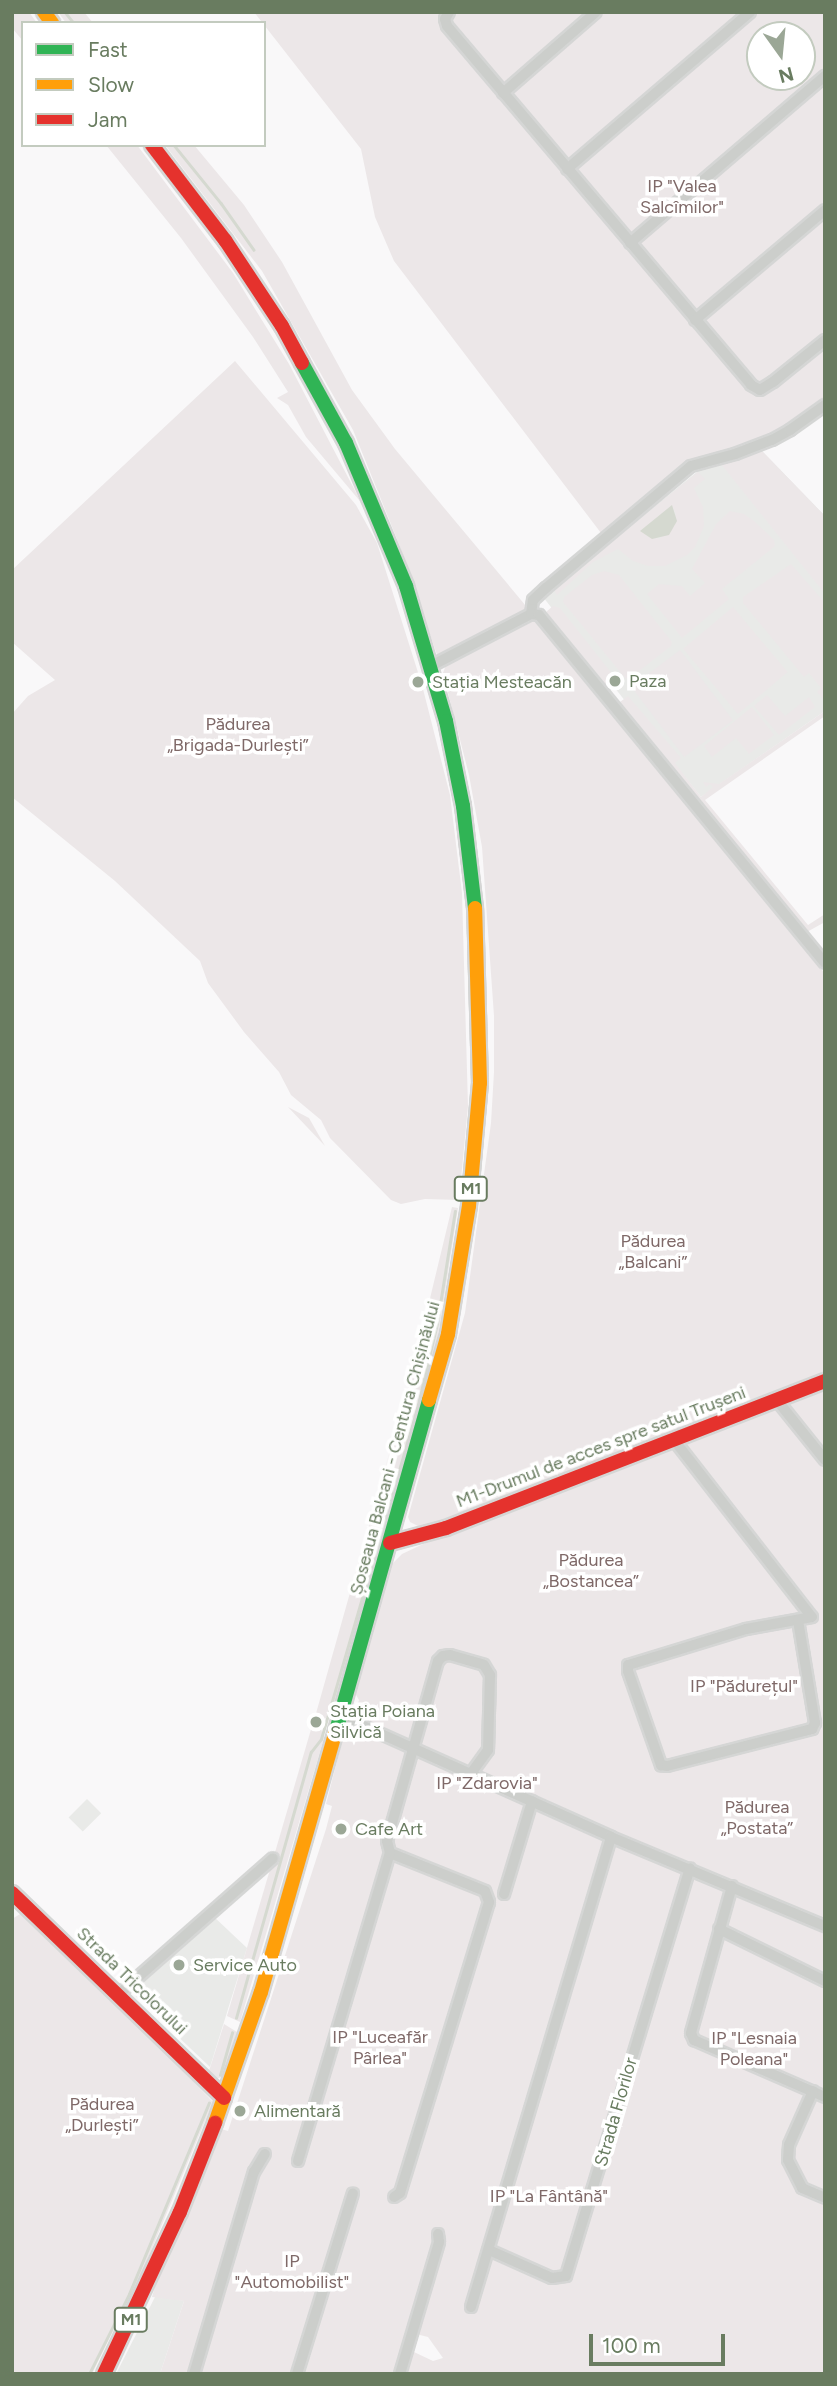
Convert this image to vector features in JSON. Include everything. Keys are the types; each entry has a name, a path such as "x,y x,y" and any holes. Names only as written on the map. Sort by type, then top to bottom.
{"main road":[{"name":"Șoseaua Balcani - Centura Chișinăului","path":"104,2374 180,2212 261,1992 448,1334 469,1206 480,1083 479,971 473,880 456,764 431,666 406,586 382,524 323,398 257,286 153,147"},
{"name":"M1-Drumul de acces spre satul Trușeni","path":"390,1543 446,1528 825,1381"},
{"name":"Strada Tricolorului","path":"14,1898 119,1994 224,2098"}],"street":[{"path":"449,12 445,19 447,26 751,386 760,390 825,340"},
{"path":"503,93 596,12"},
{"path":"567,169 750,12"},
{"path":"630,243 825,76"},
{"path":"695,320 825,210"},
{"path":"531,614 533,600 691,466 735,454 772,439 790,430 825,405"},
{"path":"431,666 531,614 539,615 825,963"},
{"path":"776,1399 825,1460"},
{"path":"674,1440 812,1617 746,1629 628,1665 661,1765 667,1766 812,1729 815,1723 798,1620"},
{"path":"298,2161 390,1853 387,1841 438,1661 450,1655 484,1665 490,1675 488,1750 472,1772"},
{"path":"341,1716 472,1772 611,1837 825,1926"},
{"path":"504,1894 532,1801"},
{"path":"471,2307 520,2134 611,1837"},
{"path":"390,1853 485,1891 488,1902 400,2193 394,2197"},
{"path":"119,1994 273,1858"},
{"name":"Strada Florilor","path":"489,2250 552,2278 566,2276 690,1868"},
{"path":"732,1886 692,2025 694,2040 825,2097"},
{"path":"719,1929 825,1981"},
{"path":"813,2091 789,2145 788,2160 803,2188 825,2198"},
{"path":"194,2374 254,2172 265,2154"},
{"path":"298,2374 353,2193"},
{"path":"400,2374 439,2242 439,2234"}],"shaded area":[{"path":"761,450 825,516 825,711 701,797 543,597 698,471"},
{"path":"672,505 677,521 669,535 652,539 640,531"},
{"path":"87,1799 101,1813 83,1832 69,1817"},
{"path":"212,1915 247,1948 210,2067 128,1989"},
{"path":"156,2295 184,2301 160,2374 116,2374"}],"green space":[{"path":"12,12 29,12 36,21 21,21 21,39 12,28"},
{"path":"58,12 84,12 91,21 65,21"},
{"name":"IP \"Valea Salcîmilor\"","path":"254,12 825,12 825,399 779,431 731,450 689,460 601,533 394,261 375,217 361,149 266,27 266,21 261,21"},
{"path":"108,147 138,147 233,273 289,364 375,529 359,500 306,437 288,405 277,398 288,392 253,337 181,238"},
{"name":"Pădurea „Balcani”","path":"167,147 196,147 244,205 282,262 352,390 395,449 712,829 825,974 825,1373 445,1523 420,1527 410,1522 408,1517 465,1313 491,1123 494,1016 482,847 469,775 443,673 447,662 444,652 437,655 399,544 353,430 262,271"},
{"name":"Pădurea „Brigada-Durlești”","path":"235,361 356,505 377,543 422,685 450,795 462,893 468,1106 459,1200 425,1199 401,1204 391,1200 330,1138 321,1120 291,1095 279,1072 244,1032 208,983 200,961 115,881 12,797 12,714 28,696 55,680 12,642 12,570"},
{"path":"761,450 825,516 825,594 721,464"},
{"path":"698,472 705,479 694,488 703,507 704,526 695,547 687,555 665,566 648,566 633,561 618,549 593,562 557,595 553,589","holes":["672,506 676,514 660,539 646,536"]},
{"path":"730,511 744,514 754,521 774,540 775,546 722,589 729,599 682,638 647,594 659,584 682,586 690,596 705,583 692,569 716,524"},
{"path":"791,564 825,603 825,701 817,692 821,688 809,673 804,677 743,603 743,597"},
{"path":"604,571 619,575 672,642 671,646 629,679 625,678 563,602 564,597 592,575"},
{"path":"553,606 560,608 613,675 609,680 617,690 607,690 547,617 546,612"},
{"path":"733,607 788,672 738,714 683,649"},
{"path":"680,650 733,720 684,757 631,687"},
{"path":"767,695 785,716 809,697 815,707 779,735 754,706"},
{"path":"628,696 681,758 675,763 701,797 713,787 710,784 706,787 703,782 719,784 825,711 825,716 705,800 808,925 825,914 825,922 805,933 622,709 620,702"},
{"path":"752,707 774,735 749,754 736,738 712,757 704,746"},
{"path":"288,1107 309,1118 325,1146"},
{"path":"452,1207 458,1208 437,1344 334,1708 325,1719 315,1717 413,1369"},
{"path":"825,1384 825,2374 160,2374 184,2301 152,2297 160,2270 218,2128 228,2131 230,2125 326,1829 332,1806 326,1804 345,1730 355,1725 357,1719 354,1716 359,1700 355,1693 391,1565 402,1554 455,1529","holes":["416,2334 428,2337 443,2358 433,2361 414,2352 410,2353"]},
{"path":"312,1726 321,1729 324,1738 240,2022 227,2016"},
{"name":"Pădurea „Durlești”","path":"25,1911 58,1941 213,2102 143,2270 92,2374 12,2374 12,1919"},
{"path":"224,2024 237,2032 222,2077 213,2080 208,2074"}],"waterway":[{"path":"65,12 72,21"},
{"path":"176,147 221,203 254,250"},
{"path":"457,1197 458,1192"},
{"path":"236,2018 311,1752 321,1739 417,1409 437,1323 455,1211"},
{"path":"220,2075 232,2033"},
{"path":"89,2374 129,2294 209,2103"}],"traffic: fast":[{"path":"302,363 346,443 406,586 446,721 463,806 475,908"},
{"path":"336,1731 429,1400"}],"traffic: slow":[{"path":"44,12 51,21"},
{"path":"429,1400 448,1334 469,1206 480,1083 475,908"},
{"path":"215,2123 261,1992 336,1731"}],"traffic: jam":[{"path":"154,147 225,240 282,326 302,363"},
{"path":"390,1543 446,1528 825,1381"},
{"path":"12,1893 224,2098"},
{"path":"104,2374 180,2212 215,2123"}],"place":[{"name":"Paza","path":"615,681"},
{"name":"Stația Mesteacăn","path":"418,682"},
{"name":"Stația Poiana Silvică","path":"316,1722"},
{"name":"Cafe Art","path":"341,1829"},
{"name":"Service Auto","path":"179,1965"},
{"name":"Alimentară","path":"240,2111"}],"park label":[{"name":"Pădurea „Bostancea”","path":"591,1571"},
{"name":"IP \"Pădurețul\"","path":"744,1686"},
{"name":"IP \"Zdarovia\"","path":"487,1783"},
{"name":"Pădurea „Postata”","path":"757,1818"},
{"name":"IP \"Luceafăr Pârlea\"","path":"380,2048"},
{"name":"IP \"Lesnaia Poleana\"","path":"754,2049"},
{"name":"IP \"La Fântână\"","path":"549,2196"},
{"name":"IP \"Automobilist\"","path":"292,2272"}]}
